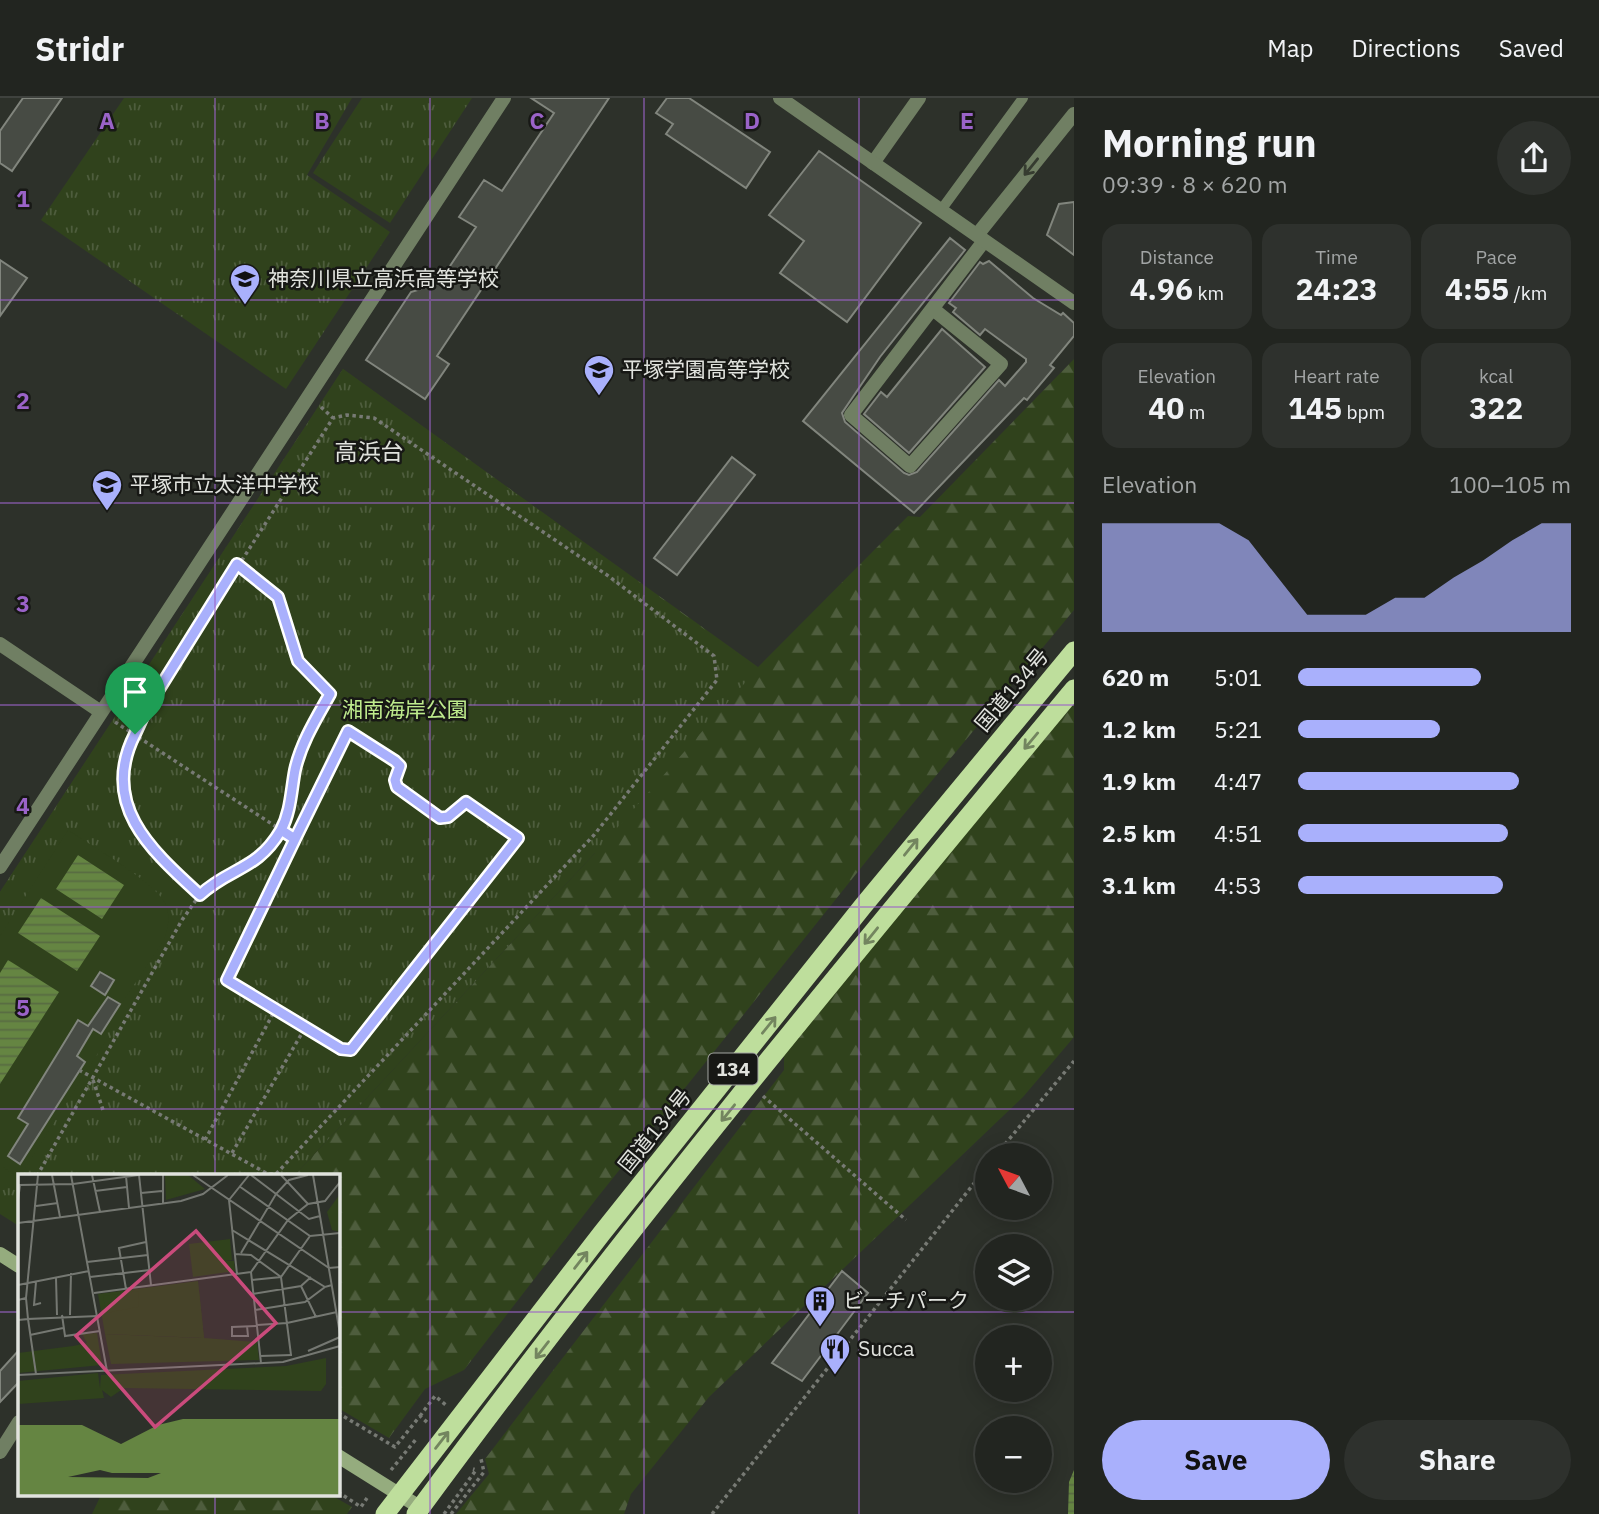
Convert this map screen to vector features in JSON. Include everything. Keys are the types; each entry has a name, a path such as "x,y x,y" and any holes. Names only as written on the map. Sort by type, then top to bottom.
{"highway":[{"name":"国道134号","path":"385,1514 863,906 1074,652"},
{"name":"134","path":"419,1511 621,1248 1074,689"}],"main road":[{"path":"0,1254 18,1265"},
{"path":"340,1457 400,1494 419,1511"}],"street":[{"path":"0,867 504,98"},
{"path":"780,98 1074,303"},
{"path":"873,163 919,98"},
{"path":"933,309 1001,364 910,466 851,415 933,309 981,238 1074,114"},
{"path":"0,644 102,712"},
{"path":"0,1452 18,1424"}],"lane":[{"path":"941,210 1023,98"}],"path":[{"path":"79,1070 261,1170 276,1174 594,835 717,680 714,656 607,575 374,418 360,415 333,418 237,564 146,710 124,767 127,806 133,822 153,850 200,895"},
{"path":"38,1174 200,895 212,884 261,858 281,830 306,737 330,694 298,661 278,597 237,564"},
{"path":"102,712 295,839"},
{"path":"348,731 395,761 400,766 395,780 397,787 440,818 448,817 466,802 518,838 351,1050 341,1049 227,980 295,839 348,731"},
{"path":"205,1140 275,1010"},
{"path":"231,1154 305,1028"},
{"path":"1006,1143 1074,1061"},
{"path":"92,1078 103,1110"},
{"path":"751,1086 906,1220"},
{"path":"258,1174 261,1170"},
{"path":"712,1514 975,1182"},
{"path":"340,1414 394,1447 435,1396 447,1405 443,1411"},
{"path":"385,1477 430,1423 420,1416"},
{"path":"340,1493 361,1507 376,1488"}],"green space":[{"name":"神奈川県立高浜高等学校","path":"124,98 352,98 307,175 390,232 286,389 41,220"},
{"path":"362,98 472,98 390,223 313,173"},
{"path":"1074,359 1074,610 900,819 597,1198 464,1370 425,1389 389,1438 340,1409 340,1174 296,1174 595,853 0,936 0,892 343,369 758,667 908,516 920,517"},
{"name":"湘南海岸公園","path":"343,369 758,668 595,853 296,1174 18,1174 18,1225 0,1214 0,892"},
{"path":"1074,704 1074,1037 1023,1097 709,1397 631,1494 624,1514 456,1514 489,1474 485,1459 784,1070 784,1045"},
{"path":"68,830 136,875 159,895 167,908 168,926 164,940 99,1037 105,1042 18,1177 0,1165 0,936"},
{"path":"101,1496 333,1496 352,1507 347,1514 92,1514"}],"shaded area":[{"path":"78,855 124,885 102,919 56,889"},
{"path":"41,898 100,936 77,971 18,933"},
{"path":"8,960 59,992 0,1084 0,973"},
{"path":"1074,1470 1074,1514 1068,1514 1069,1482"}],"building":[{"path":"23,98 62,98 12,171 0,163 0,131"},
{"path":"531,98 609,98 437,356 449,364 425,399 366,360 411,292 438,284 476,227 459,217 484,180 502,191 554,113"},
{"path":"667,98 689,98 770,152 746,188 666,134 673,124 656,113"},
{"path":"819,151 921,223 847,322 780,273 804,241 769,215"},
{"path":"1074,202 1074,255 1047,235 1059,204"},
{"path":"950,238 965,250 880,357 842,413 845,422 904,473 909,475 917,472 999,380 1005,386 1026,362 1026,359 985,329 980,335 953,312 956,308 949,303 980,262 983,264 989,261 1033,298 1061,315 1063,313 1074,323 1074,336 1050,365 1054,368 1027,400 1024,398 914,513 803,421"},
{"path":"0,260 27,278 0,316"},
{"path":"942,329 985,367 909,453 864,414 881,392 887,397"},
{"path":"732,457 755,475 677,575 654,558"},
{"path":"100,972 114,980 105,995 91,986"},
{"path":"108,997 120,1004 101,1034 93,1029 77,1056 85,1062 20,1164 8,1156 28,1124 18,1118 78,1020 88,1026"},
{"name":"ビーチパーク","path":"842,1271 868,1293 802,1381 772,1363"},
{"path":"18,1351 18,1383 0,1402 0,1371"}],"place":[{"name":"神奈川県立高浜高等学校","path":"245,306"},
{"name":"平塚学園高等学校","path":"599,397"},
{"name":"平塚市立太洋中学校","path":"107,512"},
{"name":"ビーチパーク","path":"820,1328"},
{"name":"Succa","path":"835,1376"}],"district":[{"name":"高浜台","path":"369,452"}],"route":[{"path":"135,734 124,767 127,806 133,822 153,850 200,895 212,884 261,858 281,830 295,839 348,731 395,761 400,766 395,780 397,787 440,818 448,817 466,802 518,838 351,1050 341,1049 227,980 295,839 281,830 290,804 295,768 306,737 330,694 298,661 278,597 237,564 146,710 135,734"}]}
